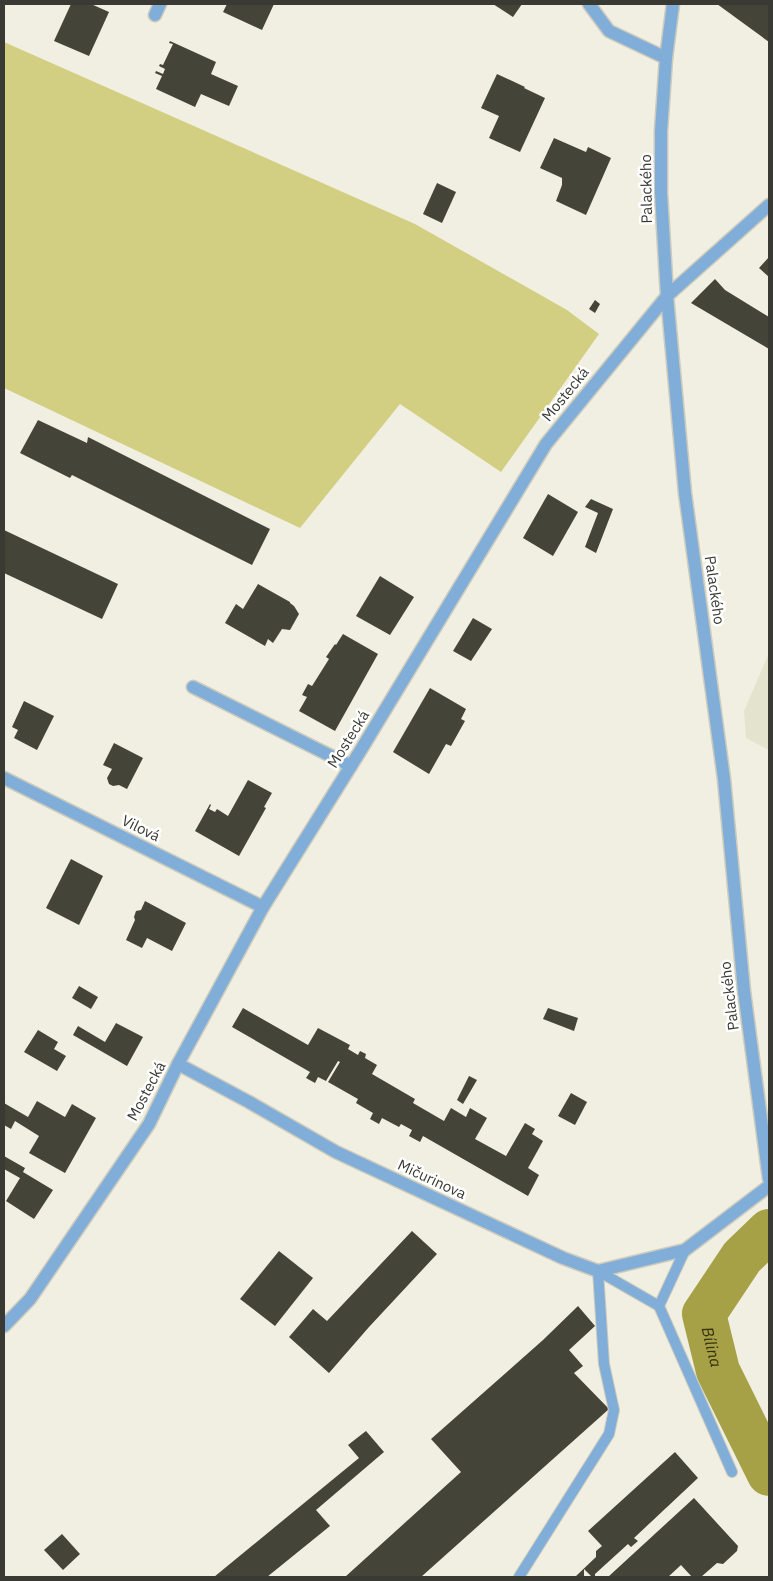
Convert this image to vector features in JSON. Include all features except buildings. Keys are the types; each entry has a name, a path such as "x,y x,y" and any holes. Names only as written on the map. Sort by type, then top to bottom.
{"street":[{"path":"589,4 609,31 666,58"},
{"name":"Palackého","path":"673,4 666,58 661,130 661,193 667,296 685,493 724,779 744,991 769,1179"},
{"name":"Mostecká","path":"4,1326 30,1299 149,1124 178,1064 263,907 351,766 546,444 667,296 769,205"},
{"path":"193,687 351,766"},
{"name":"Vilová","path":"4,778 263,907"},
{"name":"Mičurinova","path":"178,1064 336,1152 563,1258 598,1271"},
{"path":"598,1271 685,1250 769,1186"}],"lane":[{"path":"658,1306 685,1250"},
{"path":"598,1271 658,1306 732,1472"},
{"path":"519,1577 608,1434 614,1410 604,1364 598,1271"}],"shaded area":[{"path":"4,42 415,224 567,310 599,334 501,472 400,404 300,528 4,388"},
{"path":"769,653 769,750 746,738 744,711"}],"waterway":[{"name":"Bílina","path":"769,1231 742,1257 704,1314 718,1371 769,1474"}]}
